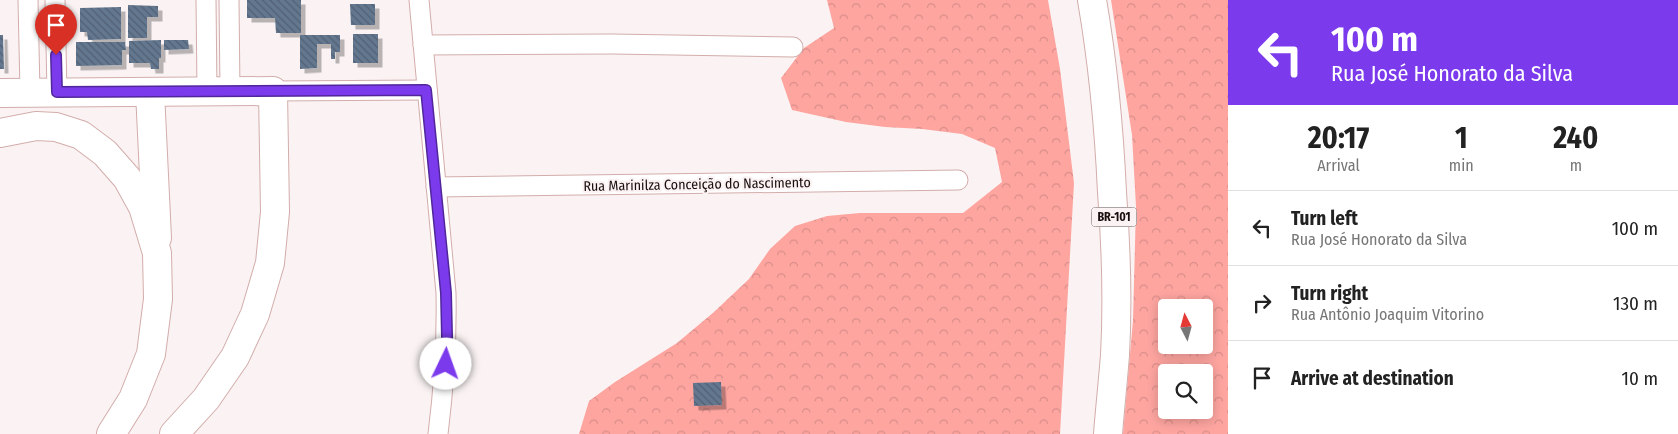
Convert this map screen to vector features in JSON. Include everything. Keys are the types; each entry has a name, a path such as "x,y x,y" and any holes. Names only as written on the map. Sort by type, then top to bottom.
{"main road":[{"name":"BR-101","path":"1092,0 1101,52 1115,240 1115,355 1108,434"},
{"path":"0,92 273,91 275,212 270,263 255,314 235,357 206,399 174,434"},
{"path":"0,132 104,92"},
{"path":"111,434 133,399 151,354 158,299 150,92"},
{"path":"0,132 36,126 56,127 81,136 105,153 127,178 143,207 157,253"}],"street":[{"path":"28,0 30,92"},
{"path":"55,0 57,92"},
{"path":"206,0 218,91"},
{"path":"218,91 229,0"},
{"path":"419,0 446,293 447,336 445,378 438,434"},
{"path":"423,45 612,44 793,47"},
{"path":"273,91 426,90"},
{"name":"Rua Marinilza Conceição do Nascimento","path":"436,187 958,180"}],"green space":[{"path":"827,0 1048,0 1060,69 1074,183 1060,434 579,434 589,401 615,382 677,343 714,312 749,279 770,249 795,226 827,216 860,213 963,213 1002,182 995,148 962,134 846,122 792,110 781,78 804,48 834,28"},
{"path":"1111,0 1228,0 1228,434 1123,434 1133,320 1136,207 1132,135"}],"building":[{"path":"247,0 301,0 301,33 276,33 275,18 247,18"},
{"path":"350,4 375,4 375,25 351,25"},
{"path":"128,5 158,6 158,17 147,17 147,38 128,38"},
{"path":"121,7 121,39 88,40 87,32 80,32 80,8"},
{"path":"353,34 378,34 378,63 353,63"},
{"path":"0,35 3,35 4,69 0,69"},
{"path":"300,35 340,35 340,52 335,52 335,59 331,59 331,44 317,44 317,68 300,69"},
{"path":"161,40 159,69 151,69 150,63 129,63 129,41"},
{"path":"164,40 188,40 189,49 164,50"},
{"path":"76,42 125,42 126,50 122,50 122,65 76,66"},
{"path":"721,382 722,405 694,406 693,383"}],"route":[{"path":"56,55 57,92 426,90 446,293 446,364"}]}
